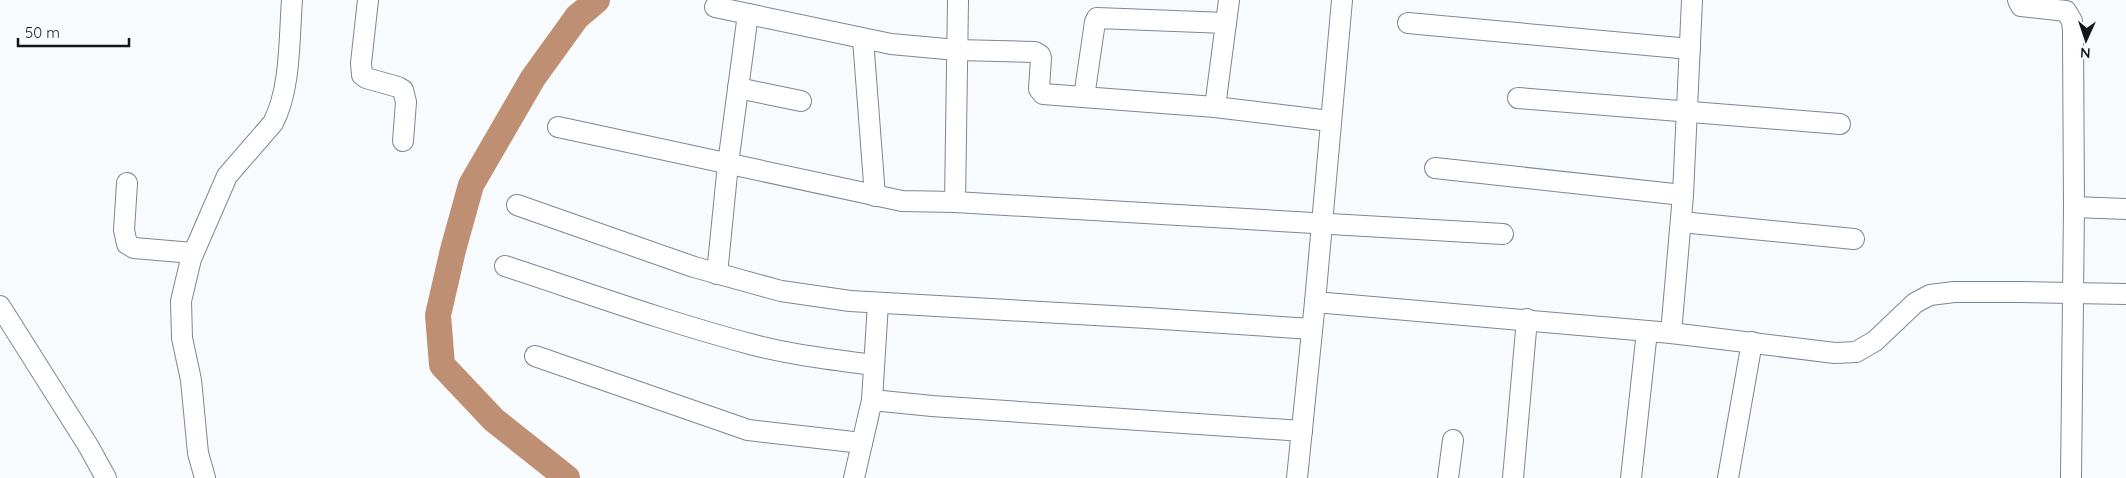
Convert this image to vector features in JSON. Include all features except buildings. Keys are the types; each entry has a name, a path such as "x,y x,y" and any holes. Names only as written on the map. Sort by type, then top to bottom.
{"street":[{"path":"205,478 198,453 191,380 182,338 181,301 193,253 226,176 273,123 278,113 284,86 292,0"},
{"path":"365,0 362,74 366,78 403,90 406,102 402,141"},
{"path":"955,202 958,0"},
{"path":"1215,107 1229,0"},
{"path":"1297,478 1323,222 1330,121 1342,0"},
{"path":"1671,333 1683,195 1692,0"},
{"path":"2018,0 2020,6 2028,8 2066,11 2072,21 2074,207 2071,478"},
{"path":"715,7 891,44 957,50 1035,52 1040,54 1041,58 1040,93 1215,107 1330,121"},
{"path":"717,274 728,164 748,14"},
{"path":"1084,97 1097,18 1226,23"},
{"path":"1408,23 1690,49"},
{"path":"862,39 875,196"},
{"path":"738,88 801,102"},
{"path":"1518,98 1840,124"},
{"path":"558,127 902,201 955,202 1323,222 1503,234"},
{"path":"1434,168 1683,195"},
{"path":"127,183 124,230 127,244 134,248 193,253"},
{"path":"517,204 717,274 781,291 850,301 1312,329"},
{"path":"2074,207 2126,209"},
{"path":"1681,222 1854,239"},
{"path":"505,266 665,319 755,345 835,360 874,365"},
{"path":"1315,302 1671,333 1835,353 1856,352 1875,341 1915,303 1930,295 1954,292 2126,294"},
{"path":"854,478 872,400 878,303"},
{"path":"2,312 89,447 106,478"},
{"path":"1512,478 1527,319"},
{"path":"1631,478 1647,331"},
{"path":"1731,477 1752,342"},
{"path":"535,356 748,430 862,443"},
{"path":"872,400 932,406 1302,431"},
{"path":"1448,478 1453,440"}],"waterway":[{"path":"567,478 494,420 442,365 438,315 471,185 533,78 577,17 597,0"}]}
